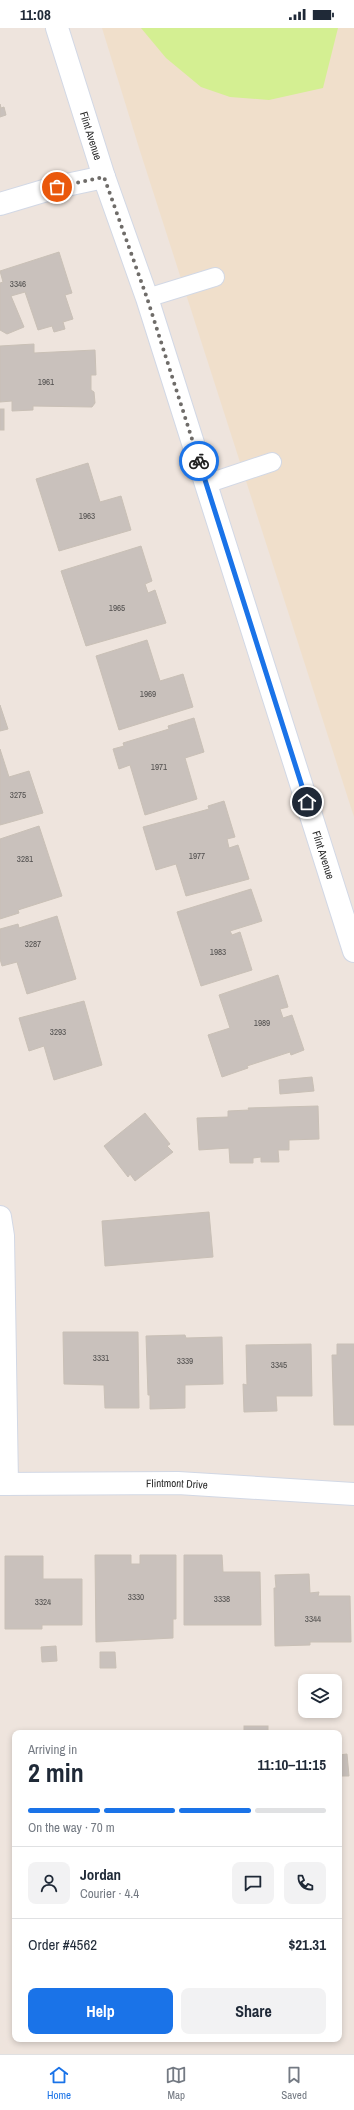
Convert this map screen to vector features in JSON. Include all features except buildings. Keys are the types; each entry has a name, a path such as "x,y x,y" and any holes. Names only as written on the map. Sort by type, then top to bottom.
{"street":[{"name":"Flint Avenue","path":"58,28 104,177 147,298 206,484 347,907 354,950"},
{"path":"0,204 57,187 104,177"},
{"path":"0,1217 3,1236 4,1484"},
{"name":"Flintmont Drive","path":"4,1484 178,1483 354,1494"}],"lane":[{"path":"147,298 215,277"},
{"path":"206,484 272,462"}],"shaded area":[{"path":"102,28 354,28 354,817 140,151"}],"green space":[{"path":"141,28 338,28 323,88 269,100 230,97 201,87 166,58"}],"way so far":[{"path":"57,187 104,177 147,298 199,461"}],"route":[{"path":"199,461 307,802"}]}
